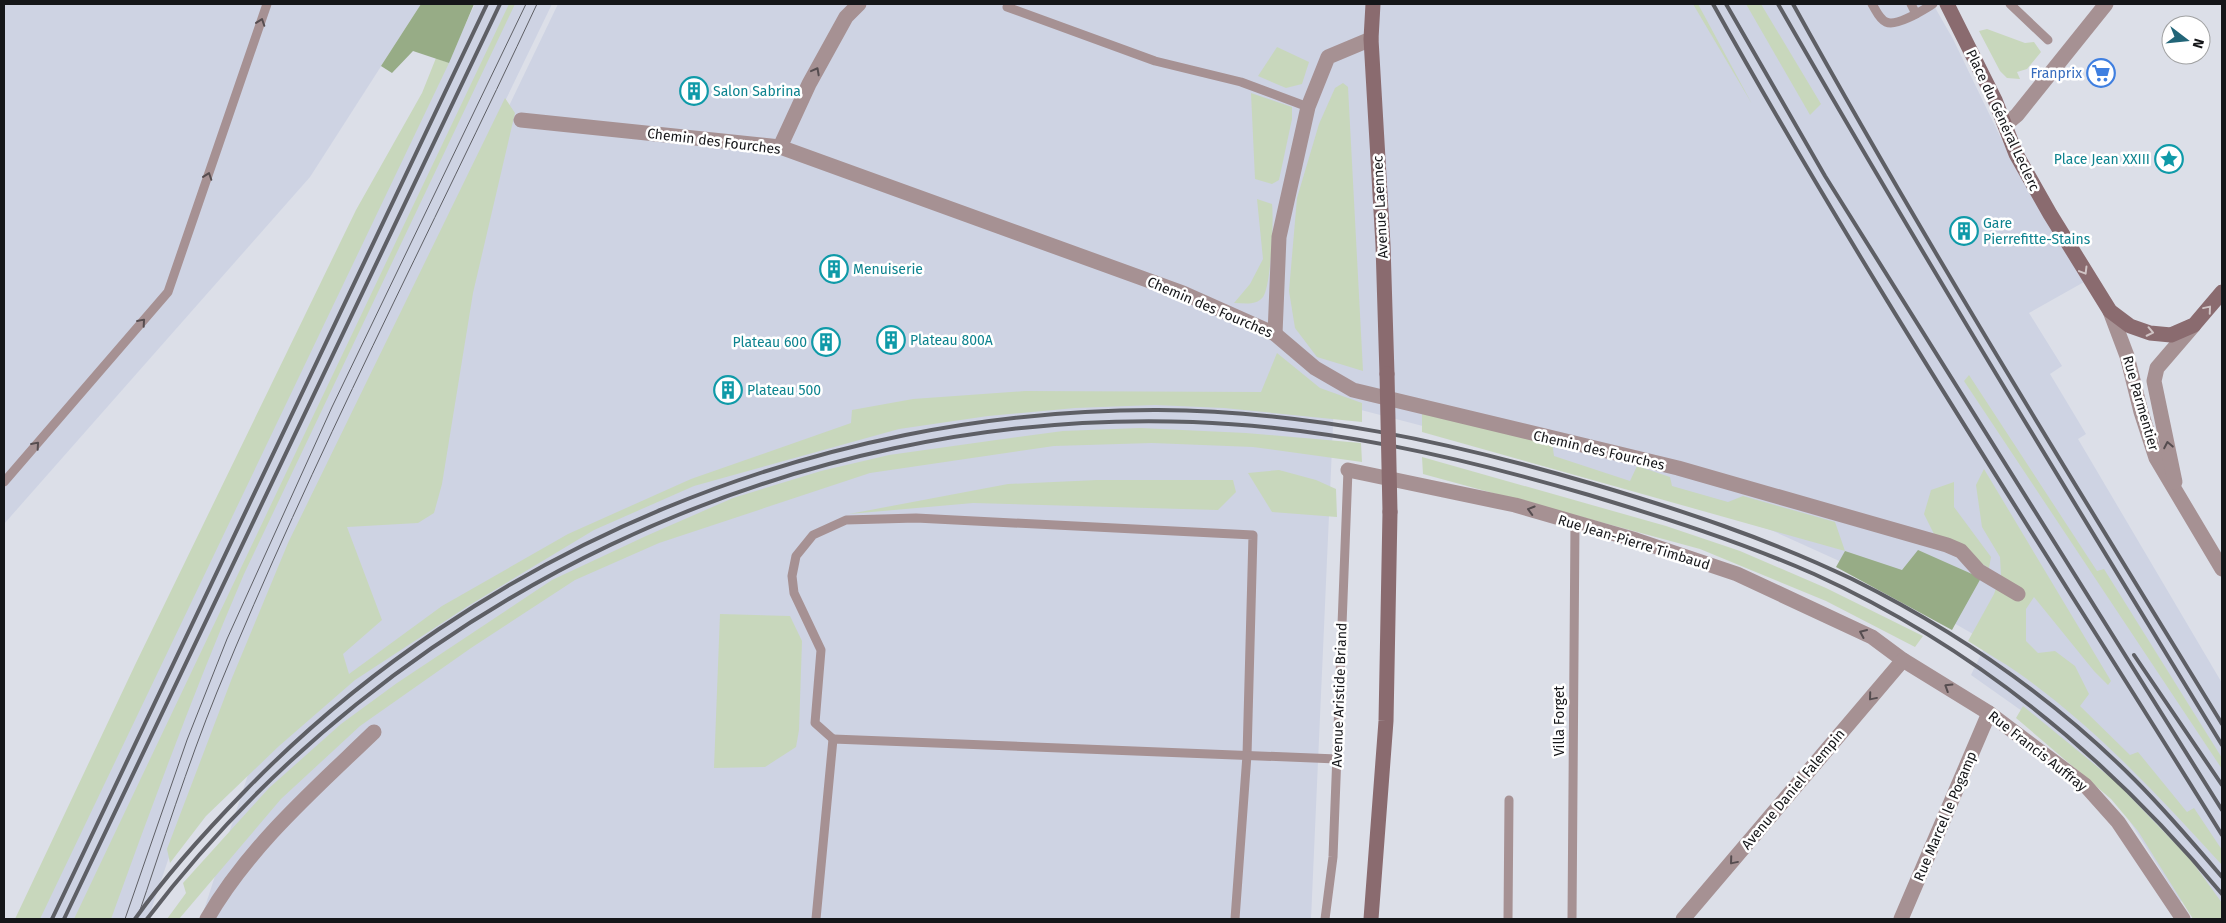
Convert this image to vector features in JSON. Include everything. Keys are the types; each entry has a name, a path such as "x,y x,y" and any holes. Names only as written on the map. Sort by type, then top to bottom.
{"main road":[{"name":"Avenue Laennec","path":"1371,919 1386,720 1390,512 1383,245 1371,39 1373,4"},
{"name":"Place du Général Leclerc","path":"1947,4 1977,63 2016,154 2042,201 2110,311"},
{"path":"2110,311 2130,326 2150,333 2171,335 2194,325 2222,292"}],"street":[{"path":"780,147 809,84 846,17 859,4"},
{"path":"2005,125 2018,115 2106,4"},
{"path":"1275,334 1279,237 1308,107 1328,57 1371,39"},
{"name":"Chemin des Fourches","path":"522,120 780,147 1183,293 1275,334 1315,368 1353,390 1678,468 1937,543 1961,551 1979,571 2018,594"},
{"name":"Rue Parmentier","path":"2110,311 2127,356 2156,458 2222,569"},
{"name":"Rue Parmentier","path":"2177,493 2154,381 2157,368 2194,325"},
{"name":"Rue Jean-Pierre Timbaud","path":"1348,470 1472,495 1575,522 1636,540 1737,574 1872,637 1904,660"},
{"name":"Rue Francis Auffray","path":"1904,660 1989,713 2072,774 2101,802 2118,822 2182,919"},
{"name":"Avenue Daniel Falempin","path":"1683,919 1904,660"},
{"name":"Rue Marcel le Pogamp","path":"1901,919 1989,713"},
{"path":"207,919 232,882 287,816 374,732"}],"lane":[{"path":"4,482 168,292 267,4"},
{"path":"1872,4 1879,16 1887,23 1897,22 1933,4"},
{"path":"1911,4 1916,14"},
{"path":"2010,4 2048,40"},
{"path":"1007,7 1155,61 1241,82 1308,107"},
{"name":"Avenue Aristide Briand","path":"1325,919 1333,857 1348,470"},
{"path":"1235,919 1247,756 1253,535 916,518 846,520 813,535 796,556 792,576 794,593 821,650 814,723 833,739 1247,756 1337,759"},
{"name":"Villa Forget","path":"1572,919 1575,522"},
{"path":"816,919 833,739"},
{"path":"1508,919 1509,800"}],"shaded area":[{"path":"4,4 421,4 310,177 4,524"},
{"path":"475,4 552,4 295,536 204,754 148,919 36,919 424,113"},
{"path":"558,4 1933,4 1953,39 2010,157 2084,282 2029,313 2062,366 2050,374 2086,434 2078,439 2222,683 2222,919 2216,919 2205,905 2180,901 2117,801 2022,711 1971,675 1987,642 1868,574 1771,530 1473,439 1334,403 1311,919 201,919 333,514 484,158"}],"green space":[{"path":"421,4 474,4 449,63 413,51 392,73 381,66"},
{"path":"509,4 515,4 244,574 191,703 111,919 74,919"},
{"path":"1693,4 1698,4 1752,104"},
{"path":"1746,4 1761,4 1821,104 1810,115"},
{"path":"1987,29 2025,43 2034,42 2041,52 2027,69 2017,72 2020,79 2007,78 2000,71 1979,31"},
{"path":"1277,47 1309,62 1302,84 1286,88 1258,76"},
{"path":"436,58 449,63 40,919 15,919 135,665 356,210 422,93"},
{"path":"1343,83 1348,87 1363,371 1317,357 1295,328 1289,291 1297,198 1319,124 1335,88"},
{"path":"1251,93 1292,107 1292,119 1279,180 1272,184 1255,179"},
{"path":"505,98 515,113 473,293 442,484 434,513 418,523 347,527 382,620 343,654 349,674 442,606 568,534 691,479 851,423 852,410 913,399 1025,391 1261,392 1277,353 1320,388 1362,403 1362,422 1224,408 1155,405 1075,408 988,416 899,429 694,486 594,530 468,606 355,680 279,746 206,816 170,863 167,849 232,678 288,543"},
{"path":"1257,199 1272,204 1271,252 1266,291 1257,302 1234,303 1250,284 1263,259"},
{"path":"1969,375 2097,571 2104,569 2222,758 2222,769 1964,381"},
{"path":"1422,406 1552,442 1554,456 1630,481 1637,466 1670,477 1672,486 1728,502 1743,496 1835,522 1845,551 1422,432"},
{"path":"1140,428 1246,433 1361,443 1362,462 1253,447 1152,443 1054,446 870,473 659,543 575,580 471,648 360,726 281,799 179,919 167,919 186,893 183,883 269,788 341,724 397,683 552,580 733,498 821,471 889,455 1063,431"},
{"path":"1422,457 1666,526 1740,551 1826,588 1923,636 1915,647 1826,601 1700,549 1423,474"},
{"path":"1984,469 2111,681 2108,685 2094,671 2034,597 2026,609 2026,641 2038,653 2055,651 2075,666 2089,694 2080,706 2130,755 2138,752 2187,812 2194,808 2222,850 2222,865 2151,789 2075,717 2020,674 1968,641 1994,594 2001,575 2000,557 1982,527 1976,485"},
{"path":"1279,470 1316,480 1336,489 1337,517 1272,512 1248,473"},
{"path":"1097,480 1233,480 1236,492 1218,510 973,503 849,514 1008,484"},
{"path":"1954,482 1954,507 1991,557 1989,568 1935,536 1924,514 1931,490"},
{"path":"1918,550 1981,578 1952,630 1836,567 1845,551 1902,570"},
{"path":"720,614 790,616 802,641 799,730 796,747 765,767 714,768"},
{"path":"2023,706 2116,782 2191,860 2222,903 2222,919 2193,919 2138,831 2111,799 2016,718"}],"tram line":[{"path":"125,919 187,740 227,639 332,407 526,4"},
{"path":"137,919 195,748 254,604 332,431 537,4"}],"railway":[{"path":"52,919 487,4"},
{"path":"64,919 500,4"},
{"path":"1713,4 1773,110 1898,319 2222,835"},
{"path":"1726,4 1825,176 2222,810"},
{"path":"1778,4 1942,283 2222,745"},
{"path":"1793,4 1896,186 2222,724"},
{"path":"135,919 173,870 229,807 337,705 439,629 548,564 662,509 782,466 905,435 1031,416 1158,410 1269,416 1324,423 1432,442 1540,469 1659,504 1757,538 1821,564 1928,620 1965,643 2036,694 2103,749 2134,779 2222,877"},
{"path":"147,919 245,805 356,704 479,617 610,545 749,488 894,448 1043,426 1193,422 1294,430 1344,437 1492,468 1589,495 1674,522 1759,551 1814,574 1873,603 1930,636 1984,672 2036,711 2134,797 2179,844 2222,894"},
{"path":"2134,655 2222,785"}],"place":[{"name":"Franprix","path":"2101,73"},
{"name":"Salon Sabrina","path":"694,91"},
{"name":"Place Jean XXIII","path":"2169,159"},
{"name":"Gare Pierrefitte-Stains","path":"1964,231"},
{"name":"Menuiserie","path":"834,269"},
{"name":"Plateau 800A","path":"891,340"},
{"name":"Plateau 600","path":"826,342"},
{"name":"Plateau 500","path":"728,390"}]}
